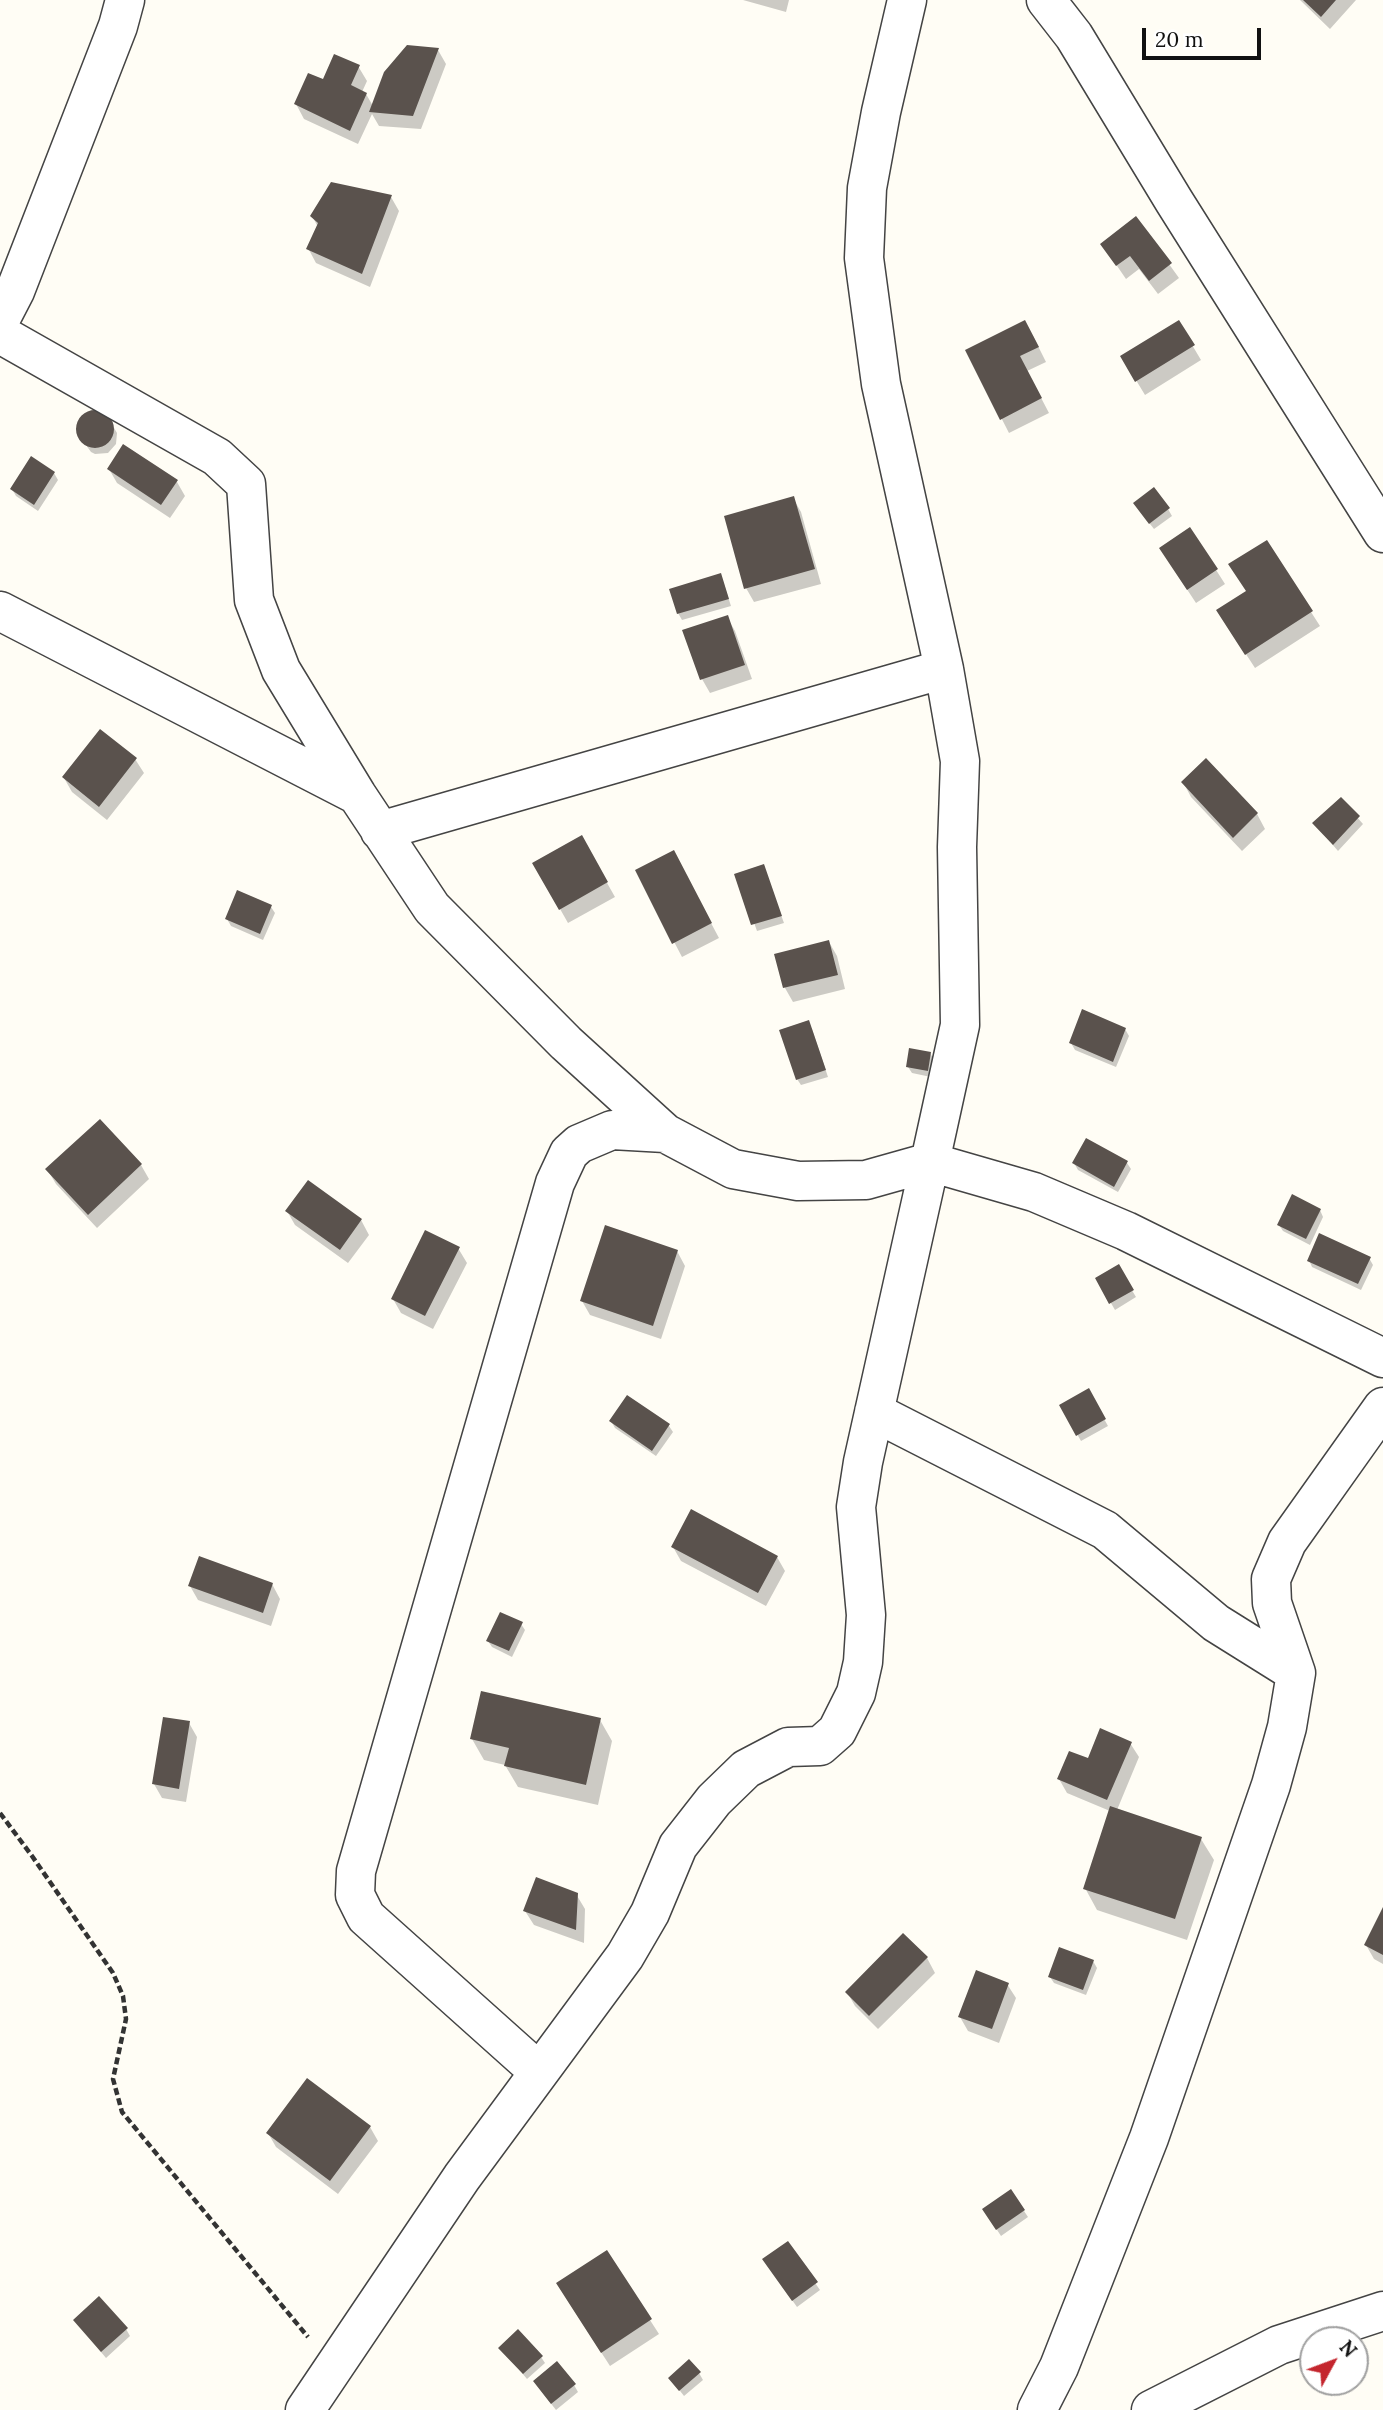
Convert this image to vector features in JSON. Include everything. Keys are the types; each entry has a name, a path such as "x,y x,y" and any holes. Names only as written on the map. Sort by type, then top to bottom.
{"street":[{"path":"0,320 15,291 118,26 125,0"},
{"path":"306,2410 462,2177 625,1956 650,1913 678,1846 714,1800 746,1769 789,1747 820,1746 836,1731 856,1693 863,1662 866,1615 856,1507 863,1462 960,1025 957,847 960,761 944,669 881,384 864,258 867,188 881,112 907,0"},
{"path":"1046,0 1071,18 1174,201 1383,533"},
{"path":"0,334 217,457 246,484 254,600 281,670 356,795 432,908 566,1043 665,1133 733,1169 798,1181 866,1181 930,1163 1034,1192 1126,1231 1383,1358"},
{"path":"0,611 356,795"},
{"path":"380,831 944,669"},
{"path":"538,2071 366,1917 355,1895 356,1871 555,1183 569,1153 579,1144 612,1130 665,1133"},
{"path":"1042,2406 1167,2085 1271,1785 1287,1727 1296,1673 1272,1603 1271,1579 1287,1542 1383,1407"},
{"path":"874,1412 1105,1530 1216,1623 1296,1673"},
{"path":"1151,2410 1279,2345 1383,2312"}],"path":[{"path":"0,1813 113,1973 123,1996 126,2019 113,2079 122,2112 333,2367"}],"building":[{"path":"1303,0 1336,0 1321,17"},
{"path":"407,45 439,48 413,116 369,112 384,72"},
{"path":"334,54 360,65 351,85 367,93 350,131 294,104 308,73 323,79"},
{"path":"331,182 392,195 362,274 306,249 318,223 310,216"},
{"path":"1136,216 1172,263 1149,281 1130,256 1116,266 1100,244"},
{"path":"1025,320 1039,347 1020,356 1042,398 1000,420 965,350"},
{"path":"1179,320 1195,345 1135,382 1120,356"},
{"path":"95,410 109,415 114,429 109,443 95,448 81,443 76,429 81,415"},
{"path":"123,444 178,480 161,505 107,469"},
{"path":"31,456 55,472 34,505 10,489"},
{"path":"1154,487 1170,508 1149,524 1133,503"},
{"path":"794,496 815,569 744,589 724,516"},
{"path":"1190,527 1218,569 1187,590 1159,548"},
{"path":"1267,540 1313,611 1245,655 1216,610 1246,591 1228,564"},
{"path":"721,573 729,599 677,614 669,589"},
{"path":"728,615 745,665 700,680 682,630"},
{"path":"100,729 137,758 99,807 62,777"},
{"path":"1206,758 1258,813 1233,838 1181,782"},
{"path":"1341,797 1360,816 1333,845 1312,823"},
{"path":"582,835 608,882 559,910 532,863"},
{"path":"674,850 712,923 672,944 635,870"},
{"path":"764,864 782,916 751,925 734,874"},
{"path":"237,890 272,905 260,934 225,919"},
{"path":"829,940 838,975 783,988 774,954"},
{"path":"1082,1009 1126,1028 1113,1062 1069,1043"},
{"path":"809,1020 826,1070 796,1080 779,1030"},
{"path":"909,1048 931,1052 928,1071 906,1067"},
{"path":"100,1119 142,1164 88,1215 45,1169"},
{"path":"1086,1138 1128,1161 1114,1187 1072,1163"},
{"path":"308,1180 362,1219 340,1250 285,1211"},
{"path":"1292,1194 1321,1209 1306,1239 1277,1225"},
{"path":"605,1225 678,1250 653,1326 580,1301"},
{"path":"425,1230 460,1247 425,1316 391,1299"},
{"path":"1319,1233 1371,1257 1358,1284 1307,1261"},
{"path":"1119,1264 1134,1290 1109,1304 1095,1278"},
{"path":"1089,1388 1106,1419 1076,1436 1059,1405"},
{"path":"627,1395 670,1424 652,1451 609,1421"},
{"path":"691,1509 778,1556 758,1593 671,1547"},
{"path":"199,1556 273,1583 263,1613 188,1586"},
{"path":"500,1612 523,1622 509,1651 486,1641"},
{"path":"481,1691 601,1718 586,1785 504,1766 509,1748 470,1739"},
{"path":"163,1717 190,1721 179,1789 152,1784"},
{"path":"1100,1728 1132,1742 1107,1800 1057,1779 1069,1751 1088,1758"},
{"path":"1110,1806 1202,1837 1175,1919 1083,1889"},
{"path":"536,1877 578,1893 576,1930 523,1911"},
{"path":"1383,1907 1383,1955 1364,1945"},
{"path":"903,1933 928,1957 869,2016 845,1992"},
{"path":"1059,1947 1094,1960 1083,1990 1048,1977"},
{"path":"976,1970 1009,1983 992,2029 958,2017"},
{"path":"307,2078 371,2126 330,2181 266,2133"},
{"path":"1011,2189 1025,2210 996,2230 982,2209"},
{"path":"788,2241 818,2282 792,2301 762,2259"},
{"path":"607,2250 652,2319 601,2353 556,2283"},
{"path":"99,2296 128,2328 101,2352 73,2320"},
{"path":"518,2329 543,2356 523,2374 498,2348"},
{"path":"689,2359 701,2372 679,2391 668,2378"},
{"path":"557,2361 576,2384 551,2404 533,2381"}]}
